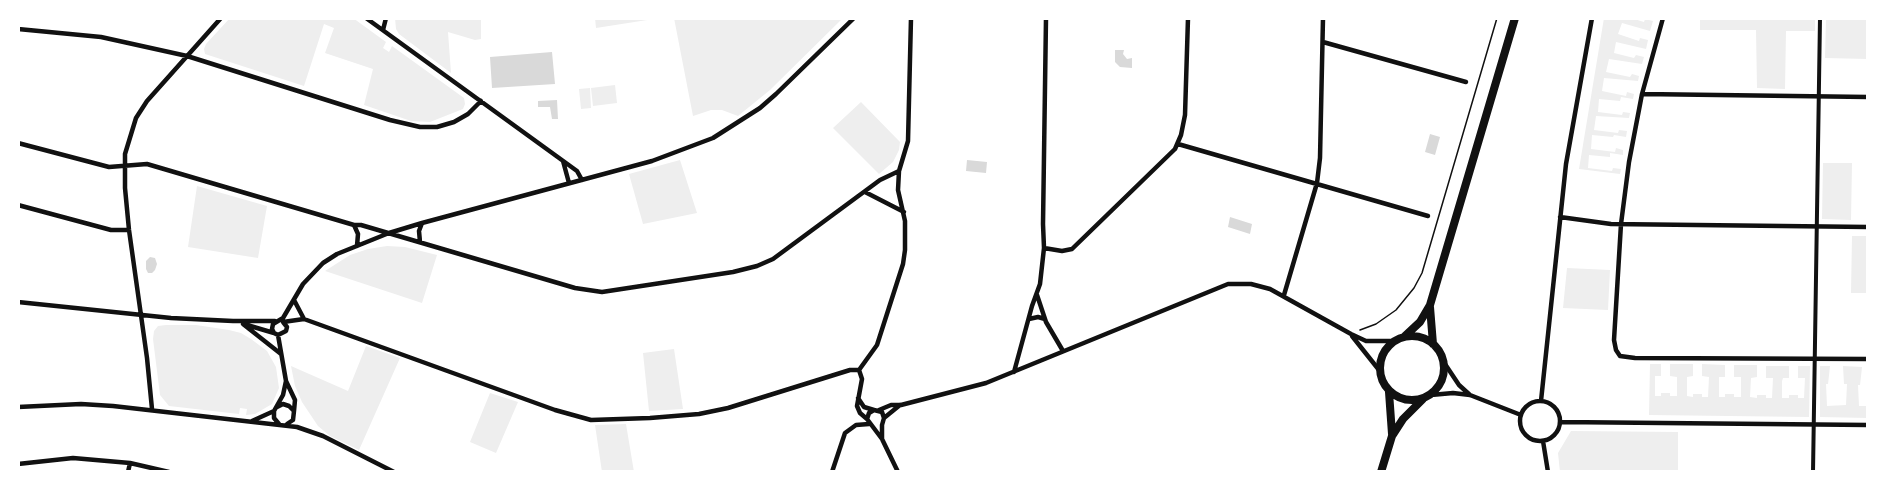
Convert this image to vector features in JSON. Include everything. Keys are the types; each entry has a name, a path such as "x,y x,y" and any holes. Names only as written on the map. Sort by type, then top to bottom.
{"main road":[{"path":"1423,399 1411,401 1389,392 1381,381 1379,370 1381,357 1386,348 1405,336 1420,322 1430,305 1515,18"},
{"path":"1430,305 1433,344"},
{"path":"1381,472 1392,436 1403,419 1439,386 1443,375 1443,361 1440,352 1433,344 1415,336 1405,336"},
{"path":"1389,392 1392,436"}],"street":[{"path":"152,409 129,230 125,167 129,136 136,118 147,101 221,18"},
{"path":"366,18 577,171 582,180"},
{"path":"377,26 378,18"},
{"path":"383,30 386,18"},
{"path":"282,425 293,420 295,400 286,381 276,334 272,329 280,321 303,284 323,263 389,233 686,150 713,138 776,94 854,18"},
{"path":"859,370 877,345 903,264 906,233 904,212 898,190 899,171 908,141 911,18"},
{"path":"1014,372 1032,306 1038,295 1044,248 1046,18"},
{"path":"1044,248 1062,251 1072,249 1161,165 1178,144 1185,115 1188,18"},
{"path":"1284,295 1317,183 1320,158 1323,18"},
{"path":"1541,401 1566,164 1592,18"},
{"path":"1663,18 1642,94 1632,143 1621,224 1614,340 1616,350 1620,356 1868,359"},
{"path":"1813,472 1820,18"},
{"path":"18,29 101,38 187,56 390,120 420,127 437,128 454,122 468,114 481,101"},
{"path":"1323,42 1466,82"},
{"path":"1642,94 1868,97"},
{"path":"18,143 109,167 147,164 575,288 602,292 733,272 757,266 773,259 880,180 899,171"},
{"path":"1178,144 1428,216"},
{"path":"563,161 569,183"},
{"path":"865,192 904,212"},
{"path":"18,205 111,230 129,230"},
{"path":"1560,217 1621,224 1868,227"},
{"path":"420,242 419,231 422,223"},
{"path":"354,225 358,234 357,246"},
{"path":"870,424 869,413 891,405 901,405 986,383 1228,284 1251,284 1270,289 1351,334 1366,340 1394,341"},
{"path":"1038,295 1045,319 1064,351"},
{"path":"294,300 304,319"},
{"path":"18,302 141,316 233,321 304,319 555,410 591,420 705,413 850,370 859,370"},
{"path":"1029,319 1038,317 1045,319"},
{"path":"233,321 276,334 286,331 287,327 280,321"},
{"path":"243,324 281,354"},
{"path":"1351,334 1379,370"},
{"path":"1443,361 1459,385 1470,395"},
{"path":"859,370 862,380 856,406 882,439 898,472"},
{"path":"282,425 274,418 275,409 283,395 286,381"},
{"path":"1431,394 1470,395 1521,415"},
{"path":"858,398 864,407 877,410 884,418"},
{"path":"1541,401 1555,407 1560,422 1558,431 1551,438 1543,441 1534,440 1524,431 1521,424 1521,415 1529,405 1541,401"},
{"path":"18,407 81,404 152,409 297,427 323,436 394,472"},
{"path":"250,422 283,404 294,411"},
{"path":"882,439 884,418 901,405"},
{"path":"1560,422 1868,425"},
{"path":"832,472 845,433 856,425 882,425"},
{"path":"1543,441 1548,472"},
{"path":"18,464 73,458 130,463 169,472"},
{"path":"128,472 130,463"}],"path":[{"path":"1351,334 1376,324 1396,310 1414,288 1422,273 1497,18"}],"shaded area":[{"path":"230,18 353,18 386,42 383,48 389,52 392,46 464,98 465,104 463,109 430,122 411,121 364,105 373,69 325,53 334,28 324,24 304,86 205,54 206,44"},
{"path":"395,18 481,18 481,39 475,40 448,32 451,73 399,34"},
{"path":"595,18 660,18 596,28"},
{"path":"674,18 843,18 770,90 738,116 722,110 711,110 693,116"},
{"path":"1604,18 1653,21 1650,31 1622,23 1618,34 1639,41 1640,38 1648,40 1646,49 1616,42 1614,53 1634,58 1636,55 1644,57 1642,64 1609,59 1606,72 1630,77 1632,74 1639,76 1638,81 1604,78 1602,91 1626,96 1627,92 1634,94 1633,99 1621,97 1620,101 1599,99 1598,112 1622,115 1623,112 1630,113 1629,118 1596,116 1594,130 1618,133 1619,130 1627,131 1626,137 1592,135 1591,149 1615,152 1616,148 1623,150 1623,155 1610,153 1610,157 1589,155 1588,168 1612,171 1613,168 1621,169 1620,174 1579,169"},
{"path":"1700,18 1815,18 1815,31 1786,31 1785,89 1757,88 1756,30 1700,30"},
{"path":"1826,18 1868,18 1868,59 1825,58"},
{"path":"1115,50 1124,50 1123,54 1127,59 1132,58 1132,68 1120,67 1115,62"},
{"path":"552,52 555,84 492,88 490,57"},
{"path":"615,85 617,103 593,106 591,88"},
{"path":"590,88 591,108 581,109 579,89"},
{"path":"557,100 558,119 552,119 550,107 538,107 538,101"},
{"path":"861,102 900,142 893,162 879,174 833,128"},
{"path":"1430,134 1440,137 1435,155 1425,152"},
{"path":"680,160 697,213 643,224 629,174"},
{"path":"967,160 987,162 986,173 966,171"},
{"path":"1823,163 1852,163 1851,220 1822,219"},
{"path":"197,186 267,206 258,258 188,247"},
{"path":"1230,217 1252,224 1250,234 1228,227"},
{"path":"1852,236 1868,236 1868,293 1851,293"},
{"path":"387,246 405,247 437,255 422,303 325,271 350,255"},
{"path":"150,257 155,258 157,264 152,273 148,273 146,261"},
{"path":"1567,268 1610,270 1608,310 1563,308"},
{"path":"196,325 229,330 251,339 267,351 276,367 279,388 272,404 255,414 246,415 247,409 240,408 239,414 169,406 160,395 153,339 154,331 158,326"},
{"path":"366,346 400,358 359,450 330,436 318,426 302,402 295,386 291,366 348,391"},
{"path":"674,349 683,409 649,411 643,353"},
{"path":"1650,364 1661,364 1661,376 1655,376 1655,396 1670,393 1670,396 1677,396 1677,377 1670,376 1670,364 1693,364 1693,376 1687,377 1687,396 1693,397 1693,394 1702,394 1702,397 1708,397 1709,377 1702,376 1702,364 1725,365 1725,377 1719,377 1719,397 1734,394 1734,397 1741,397 1741,377 1734,377 1734,365 1757,365 1757,377 1751,378 1750,397 1757,398 1757,395 1766,395 1766,398 1772,398 1773,378 1766,378 1766,366 1789,366 1789,378 1783,378 1782,381 1782,398 1798,395 1798,398 1804,398 1805,378 1798,378 1798,366 1810,366 1809,417 1649,415"},
{"path":"1820,366 1830,366 1828,384 1826,384 1827,406 1846,405 1847,384 1844,384 1843,366 1862,367 1860,385 1858,385 1859,406 1868,406 1868,418 1820,417"},
{"path":"490,393 518,402 496,453 470,442"},
{"path":"626,424 634,472 602,472 595,425"},
{"path":"1571,431 1678,432 1678,472 1560,472 1558,453"}]}
